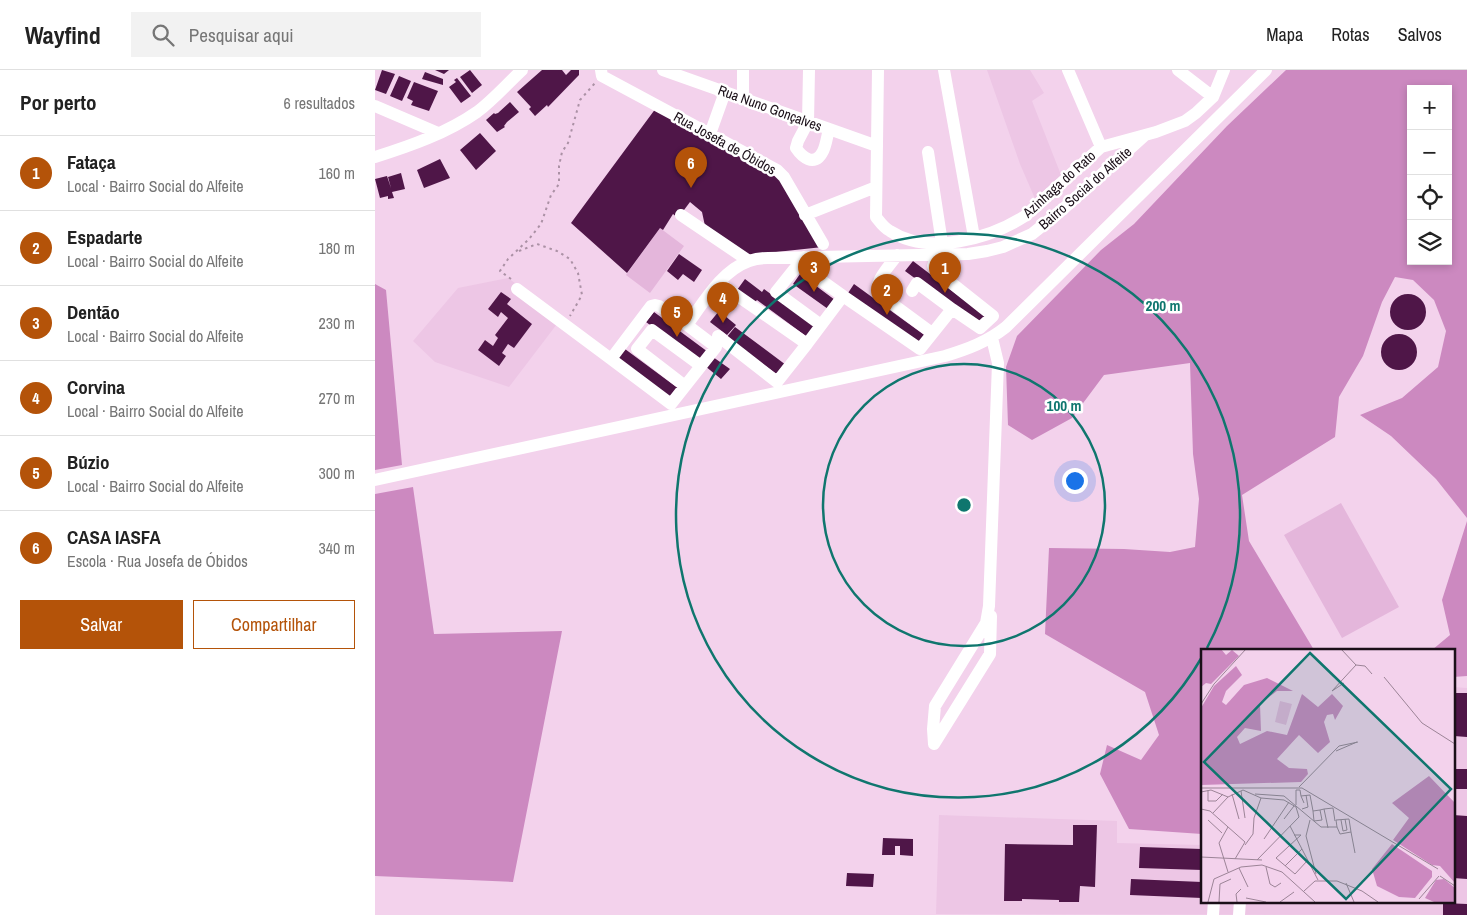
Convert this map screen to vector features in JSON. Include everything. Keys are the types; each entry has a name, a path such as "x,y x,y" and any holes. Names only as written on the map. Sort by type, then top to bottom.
{"street":[{"path":"375,157 401,149 468,118 522,70"},
{"path":"743,70 743,98"},
{"path":"809,70 808,122 798,140 796,148 800,155 807,160 815,159 822,154 829,129"},
{"name":"Azinhaga do Rato","path":"878,70 876,217 889,230 905,238 939,249 1003,228 1025,216 1101,146 1144,136 1185,121 1213,97 1224,70"},
{"path":"944,70 974,238"},
{"path":"1068,70 1101,146"},
{"path":"1178,70 1213,97"},
{"path":"375,480 945,356 992,338 1013,320 1266,70"},
{"name":"Rua Nuno Gonçalves","path":"671,71 877,146"},
{"name":"Rua Josefa de Óbidos","path":"602,73 777,170 784,177 823,244"},
{"path":"710,134 725,92"},
{"path":"375,106 438,133"},
{"name":"Bairro Social do Alfeite","path":"687,325 719,283 733,269 749,261 769,258 897,256 939,249 968,254 1003,247 1032,234 1062,210 1144,136"},
{"path":"912,291 917,283 980,328 993,316 935,270 933,266 939,249 928,152"},
{"path":"805,215 876,187"},
{"path":"681,215 749,261"},
{"path":"897,256 877,283 879,294 932,333"},
{"path":"804,257 808,271 920,349 952,308"},
{"path":"804,257 776,292 821,325"},
{"path":"719,283 807,344"},
{"path":"517,289 671,404 716,347 655,304 651,306 611,359"},
{"path":"718,336 777,382 843,296"},
{"path":"685,386 637,349 651,330 701,366"},
{"path":"989,606 991,623 990,654 934,744 935,706 986,623 989,606 998,363 992,338"},
{"path":"1213,915 1214,902"},
{"path":"1239,915 1240,902"}],"path":[{"path":"500,271 508,259 517,252 541,224 551,195 559,184 559,166 562,152 568,143 580,100 602,73"},
{"path":"517,252 537,244 557,250 570,259 578,273 582,295 565,325"}],"shaded area":[{"path":"987,70 1030,70 1044,93 1032,101 1061,175 1036,201 1020,164"},
{"path":"1286,70 1467,70 1467,518 1436,479 1391,436 1360,415 1402,398 1438,367 1446,331 1434,300 1413,280 1395,277 1382,302 1363,356 1339,397 1335,437 1242,495 1249,541 1313,649 1201,649 1201,834 1129,829 1100,774 1107,745 1141,760 1159,735 1145,692 1045,634 1049,548 1170,552 1195,547 1199,499 1193,454 1190,363 1104,375 1072,418 1032,440 1008,425 1006,367 1017,336 1101,250 1134,224 1227,126"},
{"path":"660,228 684,246 650,293 626,275"},
{"path":"508,278 519,286 557,324 509,387 435,362 413,341 458,288"},
{"path":"375,284 386,290 402,465 375,470"},
{"path":"413,487 434,634 562,631 513,882 375,876 375,494"},
{"path":"1341,503 1399,607 1342,638 1284,535"},
{"path":"1467,521 1467,676 1455,677 1455,649 1433,649 1450,635 1442,600"},
{"path":"1455,687 1467,688 1467,915 936,914 939,815 1117,821 1117,843 1201,845 1201,902 1455,902"}],"building":[{"path":"382,70 395,74 386,94 375,90"},
{"path":"435,70 449,70 444,74"},
{"path":"470,70 482,85 472,93 460,77"},
{"path":"542,70 562,70 566,75 571,70 579,70 579,75 548,107 547,105 535,116 529,109 531,107 517,92"},
{"path":"425,72 443,79 443,85 422,79"},
{"path":"399,76 411,81 402,101 390,96"},
{"path":"457,78 471,96 461,103 449,87 456,82 454,80"},
{"path":"414,82 438,91 429,111 411,105 413,101 407,98"},
{"path":"510,102 519,112 507,122 505,127 497,132 486,120 494,113 498,113"},
{"path":"656,108 776,173 823,247 748,255 705,226 702,212 690,202 678,218 673,214 663,230 660,228 627,273 571,223"},
{"path":"480,133 496,151 476,170 460,150"},
{"path":"440,159 450,178 424,188 417,170"},
{"path":"401,173 405,189 392,192 394,198 388,199 388,196 380,198 375,179 387,176 391,188 388,177"},
{"path":"679,254 702,270 694,282 683,274 678,280 667,271"},
{"path":"913,261 985,316 978,325 905,271"},
{"path":"800,274 835,300 828,309 793,284"},
{"path":"745,279 762,292 764,289 818,329 810,339 757,300 755,302 737,290"},
{"path":"854,284 927,337 921,346 848,293"},
{"path":"501,292 511,299 507,304 532,324 514,348 508,344 502,353 506,356 499,366 478,350 485,340 493,346 498,338 495,335 508,318 501,312 498,317 488,309"},
{"path":"1408,294 1415,295 1421,299 1425,305 1425,319 1421,325 1415,329 1408,330 1401,329 1395,325 1391,319 1390,312 1391,305 1395,299 1401,295"},
{"path":"719,311 736,325 727,335 710,322"},
{"path":"654,312 708,352 700,362 646,322"},
{"path":"735,327 786,365 778,375 726,338"},
{"path":"1399,334 1406,335 1412,339 1416,345 1416,359 1412,365 1406,369 1399,370 1392,369 1386,365 1382,359 1381,352 1382,345 1386,339 1392,335"},
{"path":"625,349 679,389 671,399 617,359"},
{"path":"713,357 730,369 721,379 705,366"},
{"path":"1455,693 1467,693 1467,737 1455,736"},
{"path":"1455,769 1467,769 1467,789 1455,789"},
{"path":"1455,815 1467,816 1467,879 1455,878"},
{"path":"1073,825 1097,825 1095,887 1080,886 1079,902 1022,899 1022,901 1004,901 1005,844 1073,845"},
{"path":"883,838 913,839 913,856 900,855 900,846 895,846 895,855 882,855"},
{"path":"1140,847 1201,849 1201,870 1139,868"},
{"path":"847,873 874,874 873,887 846,886"},
{"path":"1131,879 1201,882 1201,898 1130,895"},
{"path":"1443,903 1467,904 1467,915 1443,915"}],"place":[{"name":"CASA IASFA","path":"691,188"},
{"name":"Dentão","path":"814,292"},
{"name":"Fataça","path":"945,293"},
{"name":"Espadarte","path":"887,315"},
{"name":"Corvina","path":"723,323"},
{"name":"Búzio","path":"677,337"}]}
